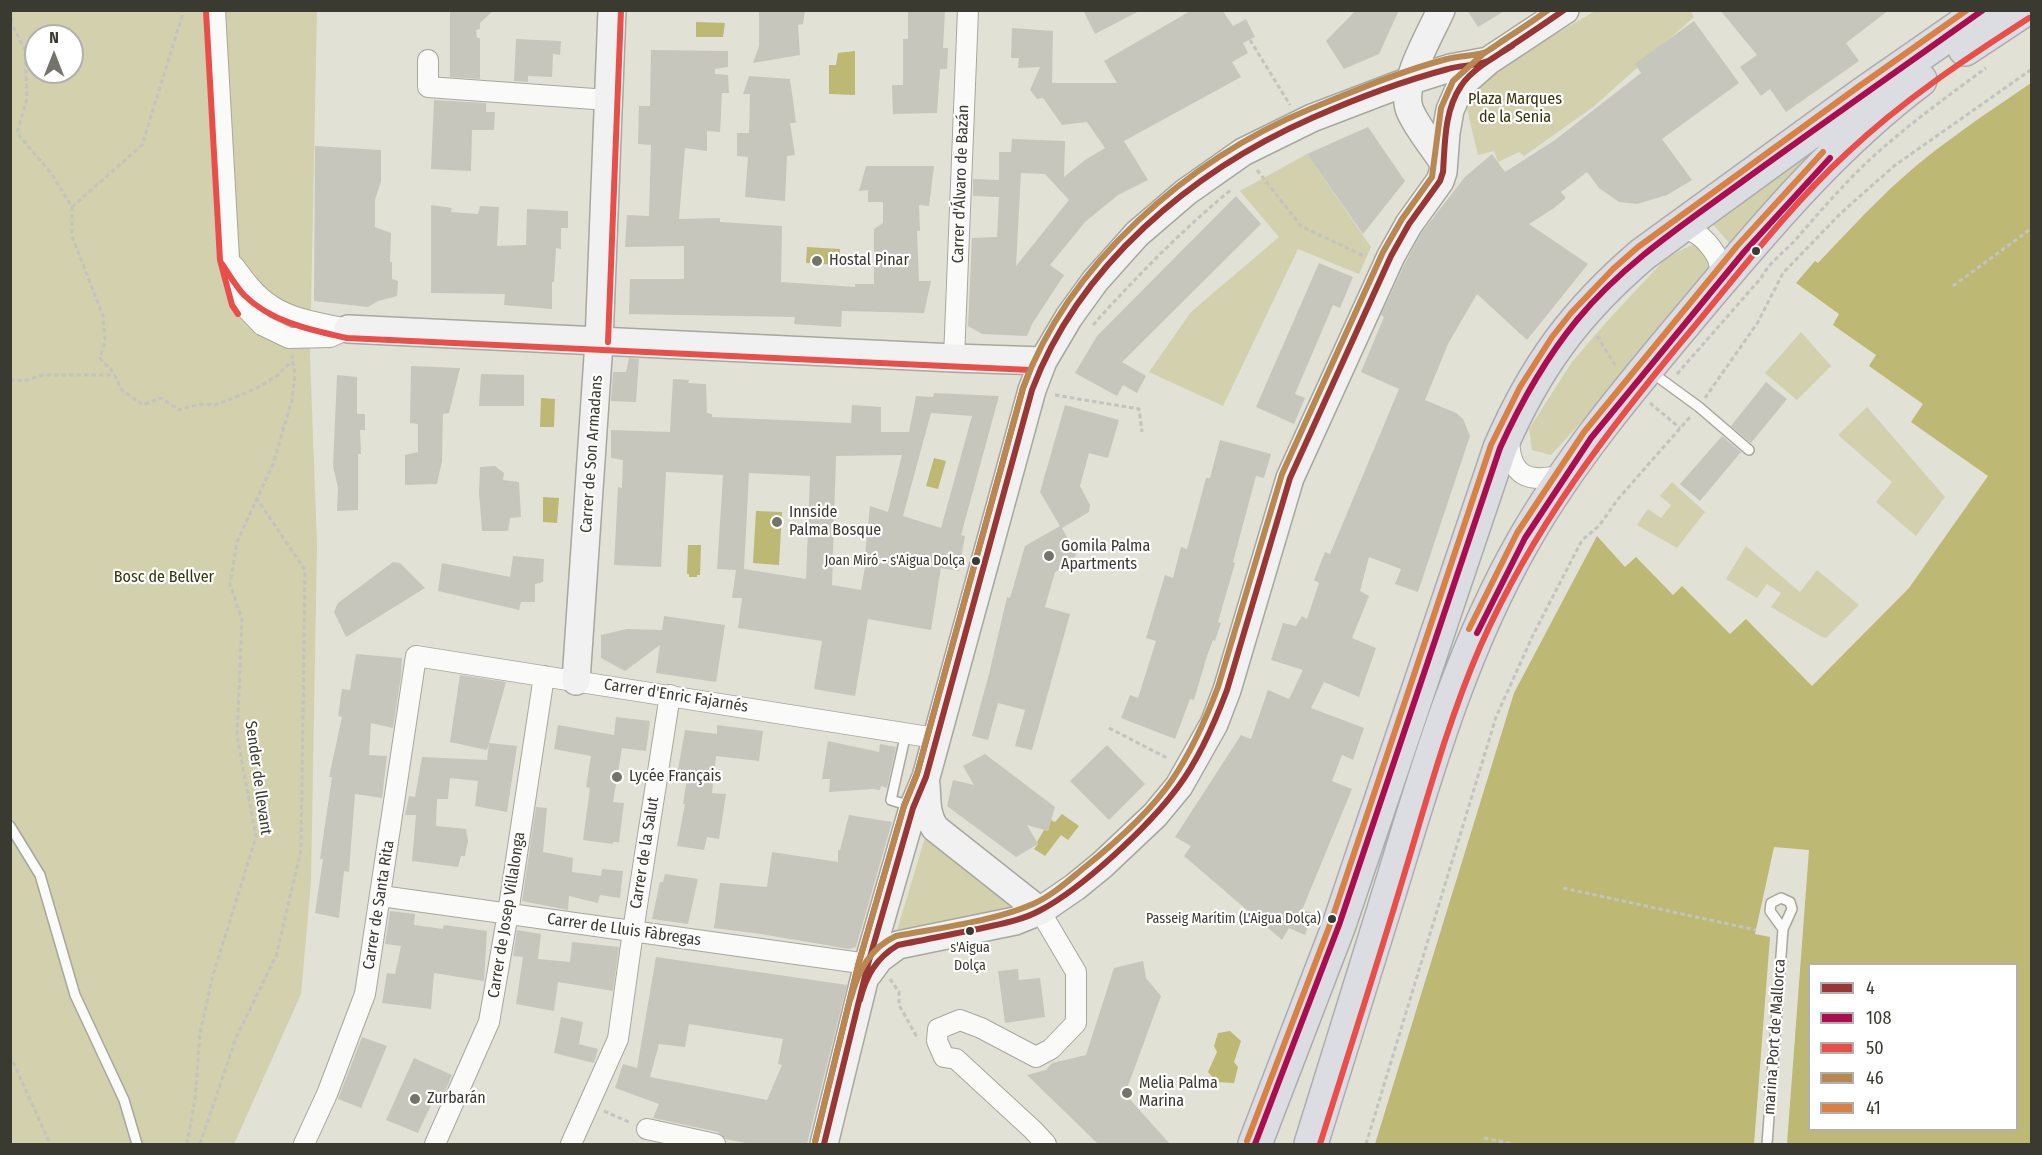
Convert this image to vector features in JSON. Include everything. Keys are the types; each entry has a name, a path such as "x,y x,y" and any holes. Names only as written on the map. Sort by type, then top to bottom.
{"highway":[{"path":"1256,1144 1339,925 1475,520 1509,428 1532,381 1566,332 1611,283 1677,228 1984,10"},
{"path":"1311,1144 1429,761 1455,686 1478,630 1525,538 1566,474 1604,422 1658,376 1722,279 1801,187 1868,122 1939,67 2025,10"}],"street":[{"path":"215,10 229,259 251,289 273,307 303,318 348,329 1043,361"},
{"name":"Carrer de Son Armadans","path":"576,681 599,342 612,10"},
{"name":"Carrer d'Álvaro de Bazán","path":"954,358 968,10"},
{"path":"1441,10 1409,81 1407,100 1409,111 1443,162"},
{"path":"866,972 898,945 1016,921 1040,910 1084,880 1147,823 1179,786 1214,724 1227,690 1290,478 1391,256 1409,224 1440,181 1446,133 1461,85 1488,61 1566,10"},
{"path":"428,60 428,87 608,100"},
{"path":"824,1144 866,972 914,808 926,777 1032,390 1043,361 1069,317 1116,256 1137,234 1185,192 1243,152 1300,124 1409,81 1450,68 1488,61"},
{"path":"1677,228 1697,232 1718,256 1722,279"},
{"path":"1509,428 1509,454 1514,468 1522,476 1550,478 1566,474"},
{"name":"Carrer d'Enric Fajarnés","path":"416,656 935,738"},
{"name":"Carrer de Santa Rita","path":"304,1144 327,1094 365,994 416,656"},
{"name":"Carrer de Josep Villalonga","path":"435,1144 489,1022 508,914 544,676"},
{"name":"Carrer de la Salut","path":"571,1144 618,1039 670,695"},
{"path":"926,777 928,813 935,828 1040,910 1076,972 1076,1023 1051,1048 1036,1057 981,1028 960,1020 938,1029 937,1041 944,1057 956,1059 1046,1144"},
{"name":"Carrer de Lluis Fàbregas","path":"381,896 633,931 866,972"},
{"path":"647,1129 715,1144"}],"lane":[{"path":"1658,376 1699,407 1749,450"},
{"path":"906,733 891,800 914,808"},
{"path":"10,826 40,875 75,995 124,1100 137,1144"},
{"name":"marina Port de Mallorca","path":"1767,1144 1783,929"}],"path":[{"path":"10,137 17,133 27,98 25,51 11,22 11,10"},
{"path":"72,207 142,145 184,10"},
{"path":"1250,40 1300,124"},
{"path":"1652,405 1658,376 1761,278 1768,266 1793,243 1842,188 1876,154 1920,116 1990,65"},
{"path":"1365,1144 1496,717 1533,635 1582,540 1599,526 1618,499 1699,407 1758,322 1783,273 1840,214 1894,166 2031,69"},
{"path":"17,133 51,173 72,207 72,236 103,316 105,341 100,358 115,375 122,390 143,405 161,398 179,410 198,404 214,405 257,387 278,375 292,361"},
{"path":"1265,164 1256,169 1301,226 1367,258"},
{"path":"1086,332 1201,215 1238,184"},
{"path":"1953,286 2031,228"},
{"name":"Sender de llevant","path":"187,1144 195,1099 200,1034 213,975 256,837 237,736 242,620 230,584 237,542 273,464 292,400 295,375 291,348"},
{"path":"10,380 24,381 43,375 115,375"},
{"path":"1059,385 1055,395 1139,409 1142,432"},
{"path":"201,1144 236,1038 276,956 300,849 305,570 257,499"},
{"path":"1109,728 1189,769"},
{"path":"1563,888 1756,930"},
{"path":"866,972 891,979 899,992 899,1005 929,1057 944,1057"},
{"path":"10,1055 51,1144"},
{"path":"589,1104 647,1129"},
{"path":"1484,1138 1514,1144"}],"green space":[{"name":"Bosc de Bellver","path":"10,11 317,11 310,356 317,544 311,882 301,994 234,1144 11,1144"},
{"name":"Plaza Marques de la Senia","path":"1595,11 1691,11 1694,17 1593,107 1524,156 1519,152 1498,162 1494,151 1478,155 1467,109 1480,79"},
{"path":"1822,145 1730,244 1712,223"},
{"path":"1307,154 1371,247 1359,274 1298,249 1223,406 1149,372 1191,312 1279,237 1240,191"},
{"path":"1700,241 1716,267 1640,358 1551,455 1532,450 1529,429 1572,362 1667,257"},
{"path":"1801,332 1831,366 1797,400 1765,373"},
{"path":"1867,407 1945,497 1916,536 1876,502 1892,482 1838,435"},
{"path":"1672,482 1705,512 1677,548 1637,525 1648,509 1661,518 1671,505 1660,496"},
{"path":"1746,546 1800,592 1817,570 1859,605 1826,638 1822,637 1771,607 1781,593 1767,584 1757,598 1726,579"},
{"path":"930,821 1040,911 896,934"}],"shaded area":[{"path":"696,22 725,23 723,37 696,37"},
{"path":"855,51 855,95 829,94 829,65 836,65 838,53"},
{"path":"2031,83 2031,1144 1787,1144 1809,850 1774,847 1755,934 1770,937 1754,1144 1375,1144 1514,693 1597,536 1625,567 1636,557 1673,595 1682,586 1730,634 1746,619 1812,686 1909,588 1988,476 1911,422 1923,404 1869,366 1876,355 1833,325 1839,314 1796,283 1815,261 1818,263 1899,181 1954,137"},
{"path":"807,247 840,249 840,265 806,263"},
{"path":"541,398 555,399 554,427 540,427"},
{"path":"934,458 946,461 938,489 926,486"},
{"path":"543,497 559,498 557,523 543,522"},
{"path":"756,511 782,512 779,565 753,563"},
{"path":"688,545 701,545 700,575 697,577 689,577 687,574"},
{"path":"1062,814 1079,826 1068,840 1061,835 1045,856 1034,849 1044,830 1048,831 1051,820 1055,822"},
{"path":"1230,1031 1241,1041 1234,1062 1238,1067 1234,1083 1217,1082 1208,1072 1217,1052 1214,1046 1218,1033"}],"building":[{"path":"450,10 494,10 480,23 480,29 476,30 477,38 480,38 480,79 450,77"},
{"path":"759,10 805,10 803,24 798,25 800,55 753,63 759,46"},
{"path":"908,10 945,10 943,48 948,48 947,69 940,69 937,113 893,114 892,85 903,85 903,39 908,39"},
{"path":"1083,10 1141,10 1095,34"},
{"path":"1192,10 1222,10 1233,26 1246,19 1255,37 1243,43 1248,53 1232,62 1241,77 1124,141 1148,180 1118,195 1085,222 1050,265 1064,275 1032,324 1027,336 982,334 968,326 972,238 997,237 999,197 973,196 973,179 999,180 999,152 1011,152 1012,139 1065,141 1064,177 1105,148 1087,122 1062,125 1043,98 1037,99 1030,90 1040,67 1018,68 1019,58 1011,58 1012,28 1053,31 1052,83 1117,83 1104,61","holes":["1021,173 1045,174 1069,200 1016,266"]},
{"path":"1356,10 1399,10 1379,54 1344,69 1326,41"},
{"path":"1467,10 1506,10 1478,27"},
{"path":"1720,10 1889,10 1846,43 1859,61 1786,112 1770,89 1761,96 1740,67 1757,55"},
{"path":"1694,21 1739,83 1662,139 1692,180 1667,195 1637,204 1619,202 1599,188 1587,172 1561,192 1566,198 1529,224 1588,264 1527,340 1477,294 1448,344 1425,400 1456,413 1463,419 1470,436 1418,592 1395,584 1401,569 1369,557 1360,591 1369,596 1352,638 1376,648 1359,697 1324,682 1311,708 1364,728 1353,760 1342,755 1332,781 1352,789 1302,910 1312,913 1305,935 1289,928 1282,940 1184,856 1191,846 1175,837 1241,735 1251,739 1268,690 1289,699 1303,670 1271,660 1283,623 1296,626 1302,616 1307,619 1319,583 1314,580 1325,552 1330,554 1399,389 1361,372 1384,317 1381,315 1422,232 1465,177 1492,154 1505,172 1555,140 1641,73 1635,64"},
{"path":"516,39 561,41 560,55 553,54 552,77 528,76 528,82 514,81"},
{"path":"651,50 728,51 728,67 715,69 715,74 728,75 729,93 722,93 720,132 707,131 707,151 685,148 679,219 720,218 720,222 782,226 781,282 855,287 855,284 874,284 874,229 883,223 883,202 868,202 868,190 859,191 866,166 934,166 929,206 919,205 920,231 917,231 919,281 931,281 924,313 842,311 841,327 794,324 795,317 629,314 630,279 684,279 684,246 625,247 627,215 649,216 651,145 638,144 639,106 650,106"},
{"path":"749,76 790,79 796,123 790,123 795,155 787,156 785,201 745,197 748,157 737,156 737,133 749,133 750,94 743,94"},
{"path":"434,100 486,103 486,112 495,112 494,130 472,130 471,171 431,169"},
{"path":"1368,127 1405,181 1363,234 1307,154"},
{"path":"315,146 381,150 381,181 375,200 375,227 391,233 390,262 392,262 392,279 398,281 397,296 378,301 368,307 314,301"},
{"path":"1236,196 1261,224 1122,362 1146,376 1137,393 1123,385 1117,396 1075,373 1097,336"},
{"path":"431,205 452,208 451,212 478,214 480,206 499,207 497,246 526,245 527,209 568,211 568,228 561,228 561,249 556,248 552,309 504,305 505,294 431,293"},
{"path":"1319,263 1353,277 1340,308 1333,305 1295,394 1305,398 1294,424 1256,407"},
{"path":"629,358 639,359 636,402 611,401 613,372 626,372"},
{"path":"411,366 460,368 449,413 443,414 442,461 437,484 405,485 405,455 418,452 418,424 410,423"},
{"path":"481,374 524,375 524,406 479,406"},
{"path":"337,375 357,377 357,414 365,414 365,430 360,430 361,454 358,454 358,510 337,511 338,488 333,466"},
{"path":"673,379 706,384 707,413 712,414 712,417 851,423 852,405 881,407 881,432 909,432 916,396 933,397 934,393 999,396 961,535 965,536 959,571 941,568 931,630 868,619 855,696 814,689 822,641 738,628 742,598 732,598 736,570 717,569 723,475 666,472 661,567 614,565 618,487 622,488 623,460 611,458 611,430 670,432","holes":["931,413 972,416 941,528 903,516","902,455 888,512 870,506 865,555 867,555 861,590 832,585 836,456","749,473 810,476 806,579 744,569"]},
{"path":"1766,382 1787,399 1751,443 1731,426"},
{"path":"1065,405 1119,420 1108,458 1089,453 1080,486 1090,505 1089,512 1062,528 1076,554 1074,560 1055,572 1045,607 1070,614 1032,750 1015,746 1025,710 998,703 988,740 972,736 1007,597 1010,598 1025,546 1060,526 1040,492"},
{"path":"1722,436 1741,452 1700,501 1680,484"},
{"path":"1220,440 1271,454 1264,478 1256,476 1218,622 1221,623 1207,656 1194,700 1190,699 1175,739 1121,718 1130,695 1138,698 1156,641 1146,638 1165,575 1173,578 1181,547 1187,549 1206,478 1210,478"},
{"path":"495,466 504,473 503,480 519,482 521,517 510,518 508,531 482,531 479,493 480,467"},
{"path":"513,556 544,559 543,582 535,584 535,602 521,602 519,610 438,591 442,563 510,577"},
{"path":"393,562 400,563 425,588 346,637 334,612 338,603"},
{"path":"664,616 725,625 716,682 656,673 660,645 625,671 601,658 601,635 627,629 662,630"},
{"path":"356,654 402,658 401,676 393,728 371,723 369,755 387,756 382,798 355,794 349,872 344,871 339,918 315,913 332,777 329,777 342,717 338,716 342,689 350,690"},
{"path":"460,675 506,682 487,750 450,742"},
{"path":"616,717 650,721 646,751 622,748 613,802 624,803 619,842 613,842 613,844 583,840 590,788 586,787 591,756 554,749 558,725 614,735"},
{"path":"717,725 763,731 759,761 716,756 712,793 726,794 719,839 707,837 704,850 677,846 688,772 678,770 685,730 717,734"},
{"path":"828,741 879,752 880,744 896,747 887,788 881,786 880,790 829,792 830,779 822,779"},
{"path":"489,743 517,746 507,812 475,806 478,781 450,778 448,799 437,799 436,826 466,829 468,841 465,856 461,856 458,867 412,861 416,815 405,815 409,796 415,797 422,757 487,760"},
{"path":"1107,745 1145,784 1109,820 1070,781"},
{"path":"985,754 1055,807 1048,831 1027,825 1038,844 1016,857 947,806 953,780 974,785 963,766"},
{"path":"536,807 547,808 543,852 573,858 572,872 601,876 602,869 623,871 620,898 600,895 598,903 569,896 568,910 522,901"},
{"path":"849,815 892,822 856,947 849,949 714,928 720,883 767,887 772,852 838,862 838,850 840,850"},
{"path":"665,874 698,879 688,924 652,919 660,882 663,882"},
{"path":"390,911 415,914 414,925 443,929 444,925 487,931 484,981 434,973 431,1009 382,1003 387,973 395,974 401,946 385,944"},
{"path":"517,930 541,934 538,959 570,962 572,942 619,947 613,991 558,982 554,1011 516,1004 523,957 513,956"},
{"path":"656,957 847,985 807,1144 751,1144 725,1139 718,1132 653,1118 659,1104 615,1088 623,1064 637,1068","holes":["689,1024 783,1039 778,1064 782,1065 767,1100 650,1077 659,1044 685,1047"]},
{"path":"1143,961 1146,978 1161,996 1125,1094 1170,1144 1098,1144 1027,1075 1046,1070 1052,1063 1086,1055 1114,968"},
{"path":"1018,969 1019,980 1040,978 1045,1017 1005,1023 998,971"},
{"path":"561,1017 583,1022 579,1044 598,1049 594,1063 554,1053"},
{"path":"362,1037 387,1046 361,1108 338,1099"},
{"name":"Zurbarán","path":"414,1058 452,1075 442,1099 435,1096 418,1133 386,1120"}],"transit line":[{"name":"50","path":"608,342 621,10"},
{"name":"46","path":"815,1142 859,962 904,806 917,774 1023,388 1044,342 1070,299 1102,258 1138,220 1178,186 1221,156 1265,130 1361,88 1430,64 1486,52 1548,10"},
{"name":"4","path":"824,1144 868,964 913,808 926,777 1032,390 1053,345 1079,302 1110,263 1145,227 1183,194 1224,165 1267,140 1345,104 1431,74 1488,61 1564,10"},
{"name":"41","path":"1247,1141 1331,922 1491,445 1520,387 1552,337 1571,313 1613,269 1638,247 1967,10"},
{"name":"108","path":"1255,1144 1339,925 1500,448 1516,414 1544,366 1577,320 1634,263 1773,159 1983,10"},
{"name":"50","path":"206,11 220,260 232,305 238,314"},
{"name":"50","path":"1320,1144 1439,760 1468,675 1501,603 1549,520 1603,441 1662,365 1786,216 1826,173 1912,98 2029,18"},
{"name":"46","path":"851,998 866,961 887,941 896,936 1001,915 1040,901 1067,882 1120,837 1143,815 1172,780 1198,735 1218,687 1282,474 1383,252 1402,219 1432,177 1441,108 1453,81 1483,54 1507,38"},
{"name":"4","path":"860,1000 873,968 898,945 1017,920 1039,911 1075,888 1133,838 1186,776 1206,740 1227,690 1290,478 1391,256 1409,224 1440,181 1443,172 1448,117 1455,96 1471,74 1512,46"},
{"name":"41","path":"1469,629 1517,533 1584,432 1737,246 1823,152"},
{"name":"108","path":"1477,633 1525,538 1591,438 1744,252 1830,158"},
{"name":"50","path":"222,264 244,295 266,312 292,324 347,338 1030,370 1023,388 917,774 904,806 859,962 815,1142"}],"place":[{"name":"Hostal Pinar","path":"817,261"},
{"name":"Innside Palma Bosque","path":"777,522"},
{"name":"Gomila Palma Apartments","path":"1049,556"},
{"name":"Joan Miró - s'Aigua Dolça","path":"976,561"},
{"name":"Lycée Français","path":"617,777"},
{"name":"Passeig Marítim (L'Aigua Dolça)","path":"1332,919"},
{"name":"s'Aigua Dolça","path":"970,931"},
{"name":"Melia Palma Marina","path":"1127,1093"},
{"name":"Zurbarán","path":"415,1099"}]}
